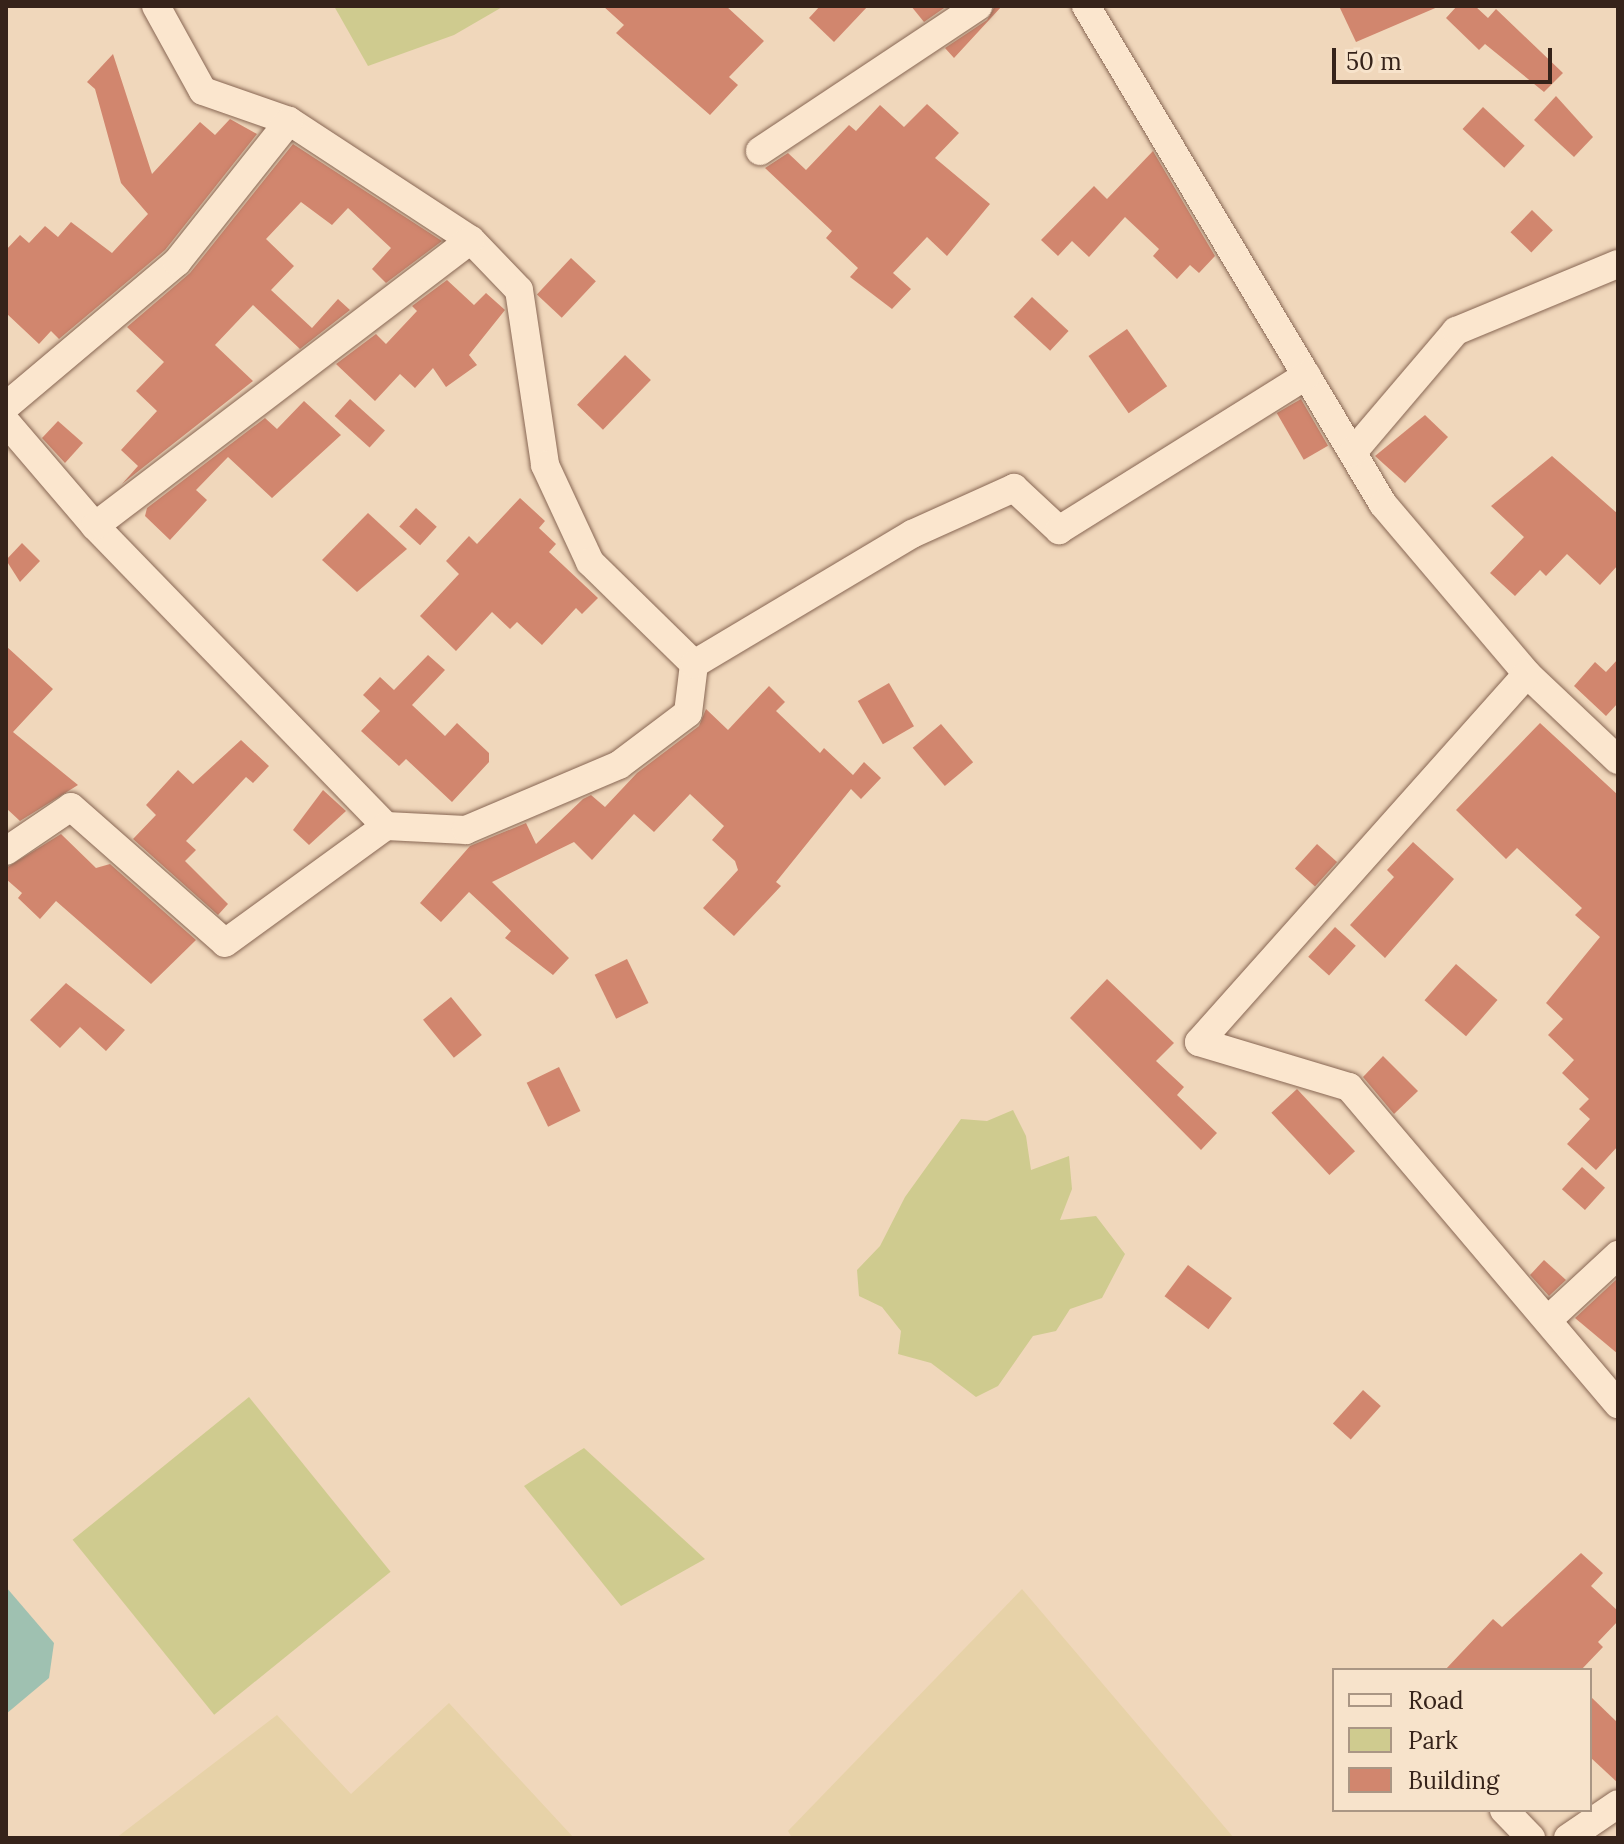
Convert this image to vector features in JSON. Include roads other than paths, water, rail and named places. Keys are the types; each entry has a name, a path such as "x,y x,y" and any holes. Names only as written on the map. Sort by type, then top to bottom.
{"street":[{"path":"156,6 203,91 289,121 471,240 519,290 545,465 590,562 694,664"},
{"path":"760,151 978,6"},
{"path":"1086,6 1383,504 1527,674 1618,760"},
{"path":"6,406 177,262 289,121"},
{"path":"95,526 471,240"},
{"path":"1353,452 1456,331 1618,264"},
{"path":"694,664 912,534 1014,488 1059,530 1307,375"},
{"path":"6,422 95,526 386,826"},
{"path":"6,851 71,807 225,943 386,826 466,830 619,765 688,713 694,664"},
{"path":"1527,674 1199,1042 1349,1087 1550,1318 1618,1404"},
{"path":"1550,1318 1618,1255"},
{"path":"1568,1838 1618,1804"},
{"path":"1506,1812 1531,1838"}]}
